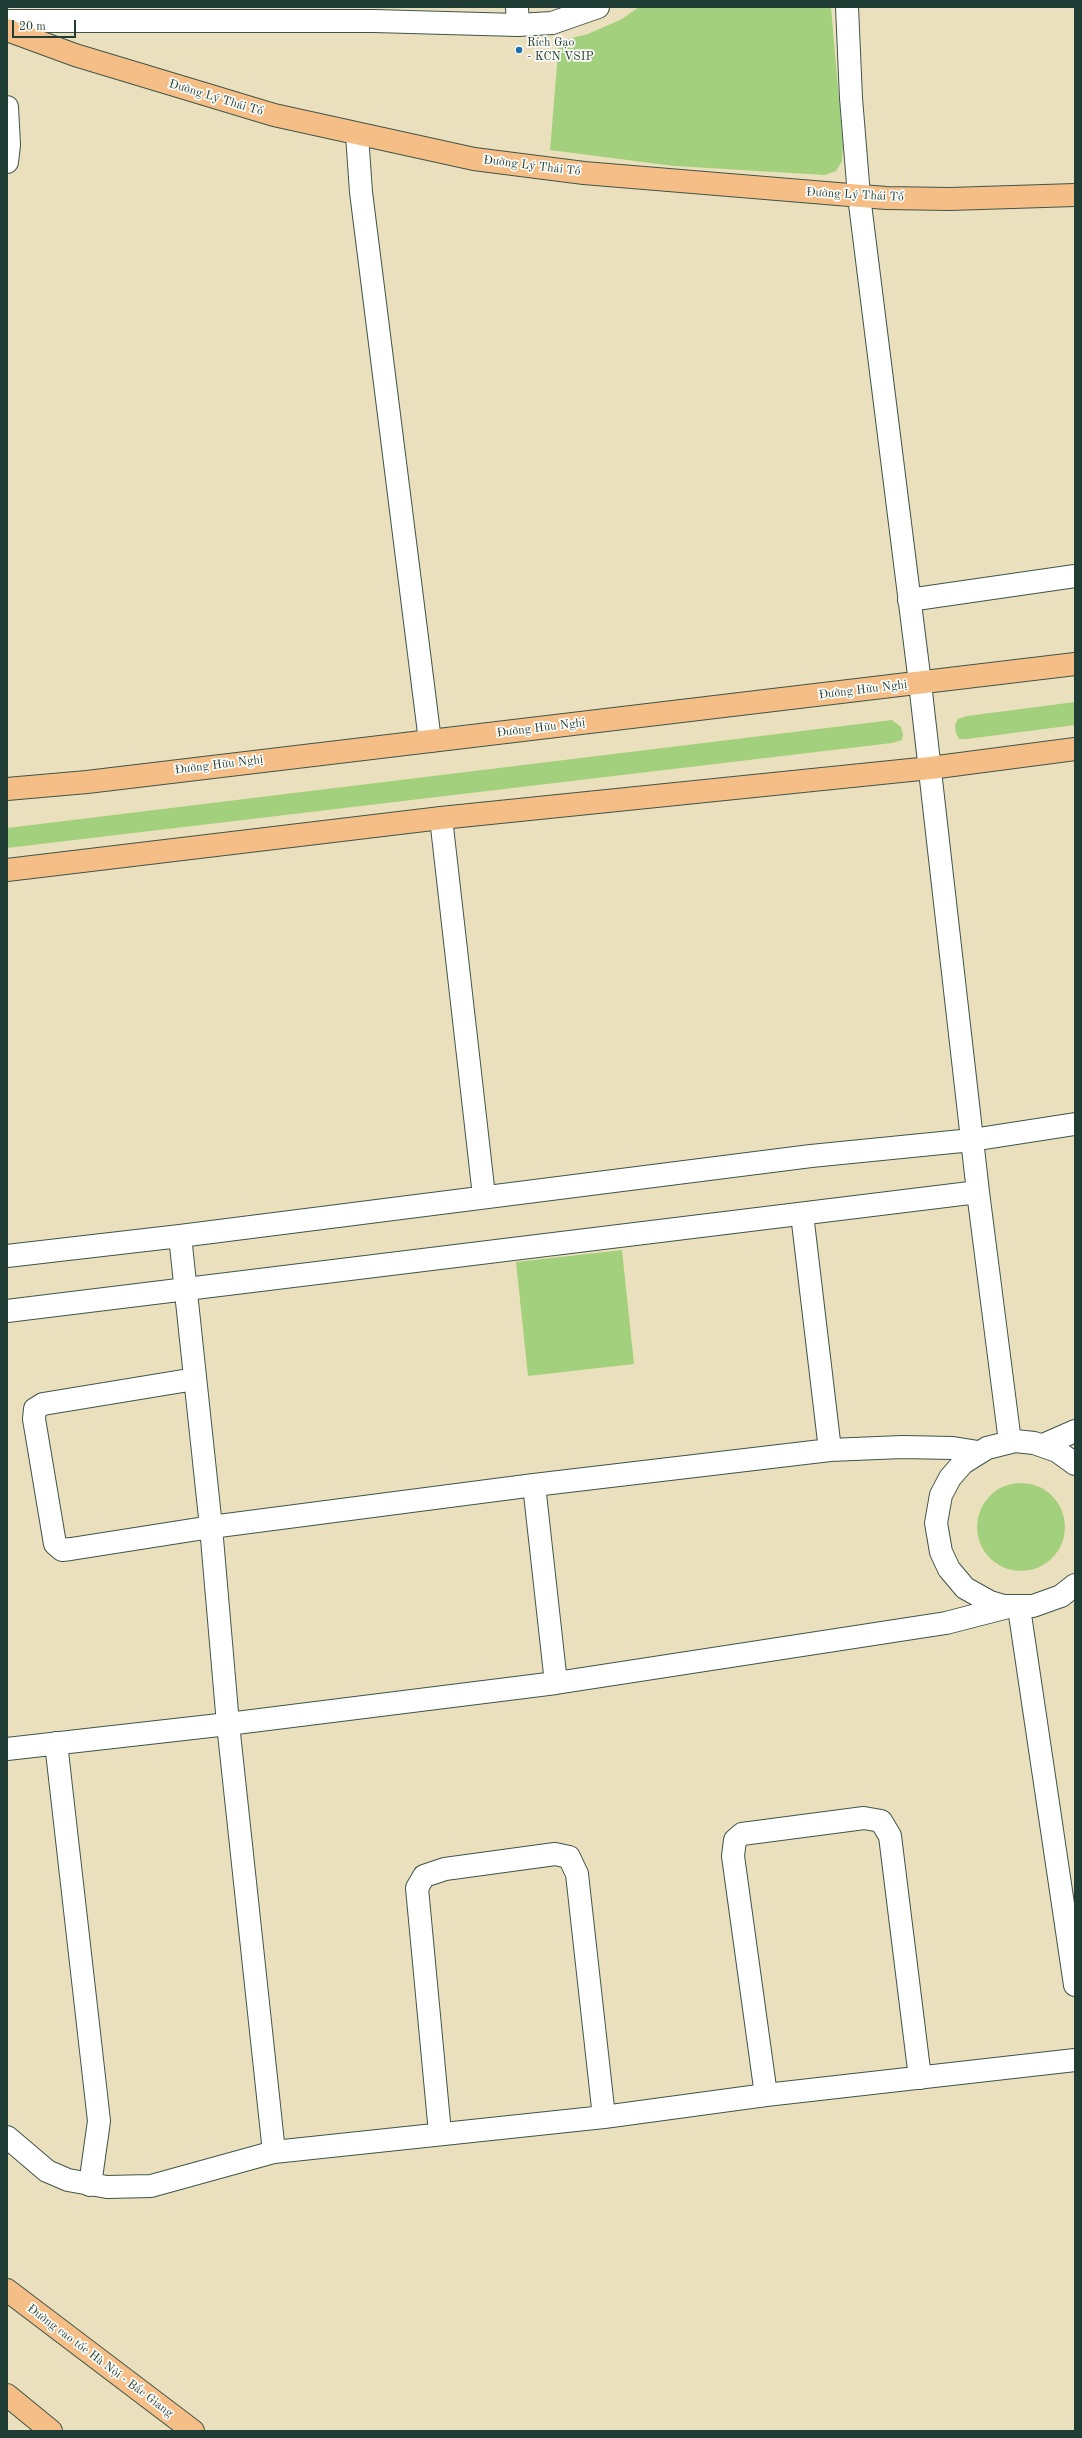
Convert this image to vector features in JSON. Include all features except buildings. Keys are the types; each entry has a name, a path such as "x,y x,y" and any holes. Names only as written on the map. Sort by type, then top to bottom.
{"main road":[{"name":"Đường Lý Thái Tổ","path":"7,30 75,55 267,113 357,135 474,159 584,173 859,196 950,199 1075,195"},
{"name":"Đường Hữu Nghị","path":"7,789 87,782 1075,664"},
{"path":"7,870 441,818 930,768 1075,749"},
{"name":"Đường cao tốc Hà Nội - Bắc Giang","path":"7,2290 193,2431"},
{"path":"7,2395 51,2431"}],"street":[{"path":"7,20 374,21 518,16 552,23 598,7"},
{"path":"847,7 851,98 859,196 920,683 978,1192 1010,1442"},
{"path":"7,107 9,146 7,162"},
{"path":"357,135 361,192 430,741"},
{"path":"909,600 1075,576"},
{"path":"441,818 484,1196"},
{"path":"7,1256 180,1236 484,1196 811,1156 972,1140 1075,1124"},
{"path":"7,1310 186,1290 978,1192"},
{"path":"802,1214 830,1450"},
{"path":"180,1236 212,1527 228,1724 274,2152"},
{"path":"195,1379 43,1404 35,1408 34,1419 55,1544 62,1550 212,1527 534,1485 830,1450 902,1446 953,1448 978,1452"},
{"path":"1043,1445 1075,1431"},
{"path":"1013,1607 990,1602 965,1588 949,1569 938,1543 937,1514 945,1486 963,1464 978,1452 1010,1442 1043,1445 1057,1451 1075,1464"},
{"path":"534,1485 556,1683"},
{"path":"7,1749 228,1724 556,1683 946,1623 1013,1607 1033,1606 1070,1593"},
{"path":"1013,1607 1075,1985"},
{"path":"56,1743 99,2121 90,2185"},
{"path":"766,2096 733,1856 735,1840 742,1834 864,1818 881,1821 890,1836 920,2078"},
{"path":"440,2133 417,1888 424,1876 444,1869 555,1854 569,1857 577,1874 604,2117"},
{"path":"7,2137 47,2171 90,2185 108,2188 151,2186 274,2152 440,2133 604,2117 766,2096 1075,2060"}],"green space":[{"path":"639,7 831,7 843,145 842,161 836,171 825,175 674,166 550,150 559,41 588,34 622,19"},
{"path":"1075,702 1075,725 967,739 959,739 956,733 955,725 958,719 967,716"},
{"path":"892,720 901,727 903,734 902,740 892,743 7,848 7,828"},
{"path":"622,1250 634,1364 528,1376 516,1262"},
{"path":"1021,1483 1038,1486 1052,1496 1062,1510 1065,1527 1062,1544 1052,1558 1038,1568 1021,1571 1004,1568 990,1558 980,1544 977,1527 980,1510 990,1496 1004,1486"}],"place":[{"name":"Rích Gạo - KCN VSIP","path":"519,50"}]}
